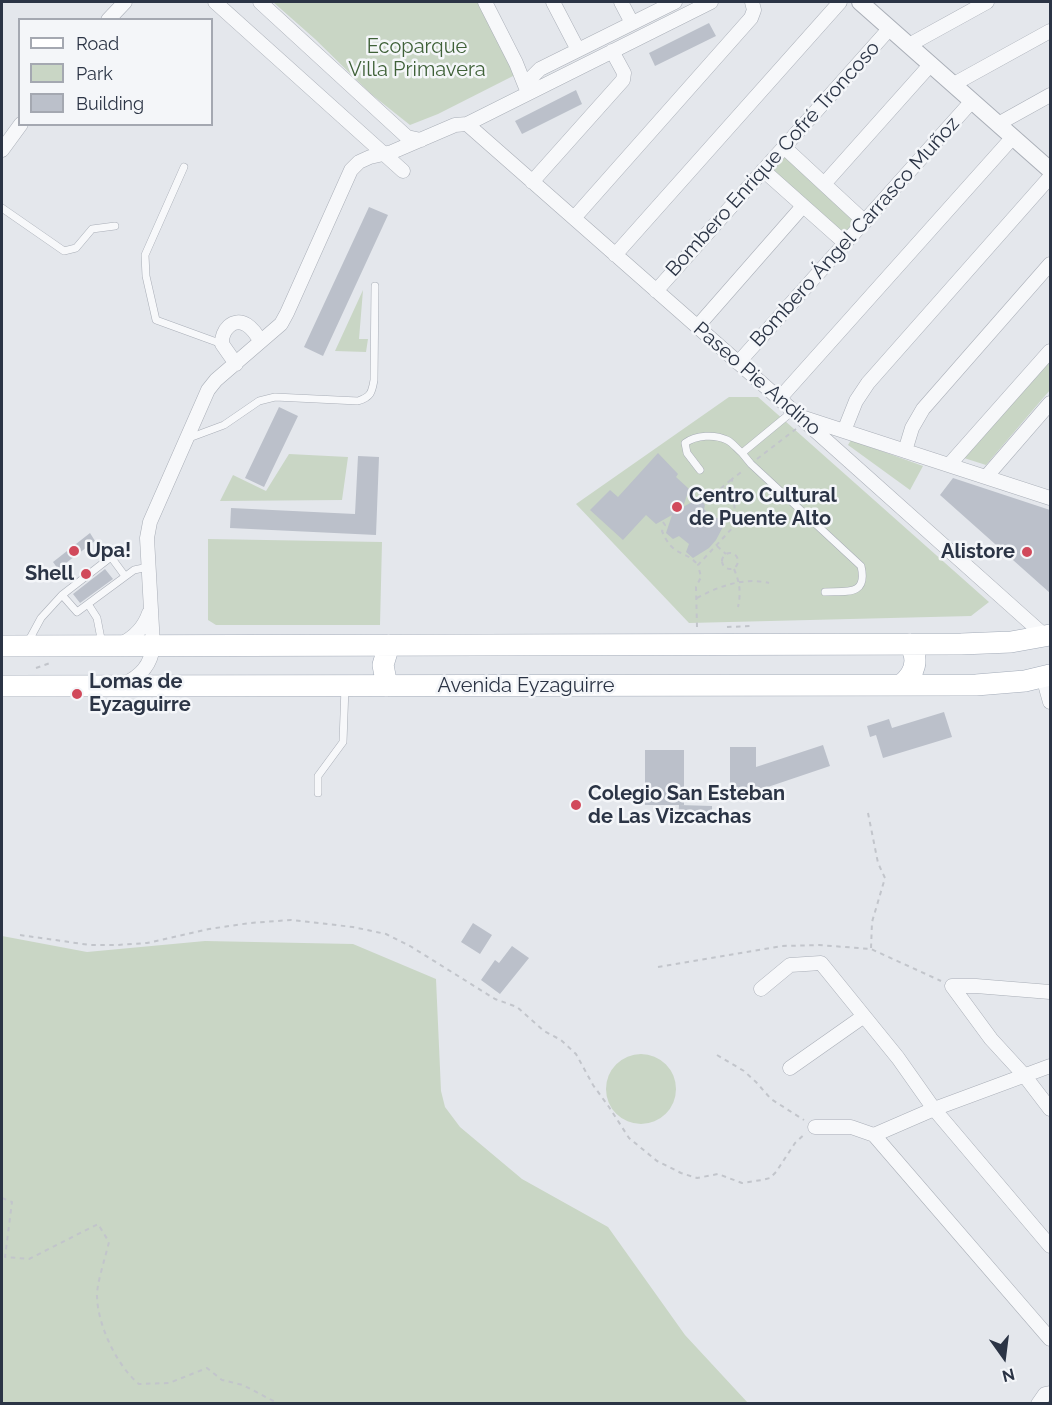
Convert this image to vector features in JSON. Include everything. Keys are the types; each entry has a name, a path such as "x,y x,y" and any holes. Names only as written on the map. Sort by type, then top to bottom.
{"main road":[{"name":"Avenida Eyzaguirre","path":"2,646 909,644 994,643 1048,635"},
{"path":"901,685 911,676 915,663 914,653 909,644"},
{"path":"387,686 383,665 389,645"},
{"name":"Avenida Eyzaguirre","path":"11,686 901,685 1000,684 1047,676"}],"street":[{"path":"214,2 403,171"},
{"path":"260,2 407,137 421,140"},
{"path":"485,2 516,63 528,93"},
{"path":"553,2 578,50"},
{"path":"621,2 632,23"},
{"path":"528,93 529,83 534,74 675,2"},
{"path":"119,686 132,680 147,667 150,661 153,646 149,611 147,538 150,522 208,390 216,380 281,324 351,170 359,162 382,153 392,152 455,125 467,124 711,2"},
{"path":"574,218 751,18 754,10 752,2"},
{"path":"615,255 840,2"},
{"path":"909,45 987,2"},
{"path":"110,18 122,3"},
{"path":"844,431 856,401 868,383 1049,168 930,64 865,3"},
{"name":"Bombero Enrique Cofré Troncoso","path":"656,291 890,28"},
{"name":"Bombero Ángel Carrasco Muñoz","path":"954,84 1050,31"},
{"path":"532,182 623,80 624,73 612,51"},
{"path":"824,184 930,64"},
{"path":"998,124 1050,94"},
{"name":"Bombero Ángel Carrasco Muñoz","path":"738,363 972,101"},
{"name":"Paseo Pie Andino","path":"467,124 1048,635"},
{"path":"2,150 20,126"},
{"path":"779,399 1012,137"},
{"path":"784,147 865,222"},
{"path":"763,170 845,243"},
{"path":"697,327 803,206"},
{"path":"905,451 912,428 923,409 1050,264"},
{"path":"236,364 222,344 221,338 226,328 236,323 248,325 260,341"},
{"path":"949,465 1050,351"},
{"path":"986,477 1050,403"},
{"path":"799,417 1050,498"},
{"path":"110,646 129,640 138,632 146,622 149,611"},
{"path":"1047,676 1050,702"},
{"path":"761,989 790,965 821,963 898,1058 934,1108 1050,1246"},
{"path":"952,986 1050,992"},
{"path":"952,986 991,1039 1024,1075 1050,1109"},
{"path":"790,1068 864,1016"},
{"path":"874,1134 934,1108 1050,1066"},
{"path":"815,1127 851,1127 874,1134 1050,1339"},
{"path":"1038,1404 1045,1394 1050,1393"}],"lane":[{"path":"184,167 145,255 156,320 222,344"},
{"path":"2,208 64,251 76,248 95,228 115,226"},
{"path":"186,439 224,425 259,401 275,397 358,401 368,397 371,394 374,380 375,286"},
{"path":"742,453 799,417"},
{"path":"700,470 687,453 685,443 692,438 708,437 729,441 861,566 863,577 860,586 854,591 825,592"},
{"path":"26,646 41,618 63,595 111,557 125,576"},
{"path":"63,595 77,612 134,570 148,567"},
{"path":"88,604 110,646"},
{"path":"318,793 318,776 343,742 345,686"}],"path":[{"path":"707,500 751,464 799,417"},
{"path":"698,565 736,524 732,479"},
{"path":"663,522 665,525 662,531 666,541 676,552 694,560 698,565 701,577 696,587 696,627 706,627"},
{"path":"716,545 726,554 734,554 737,559 734,568"},
{"path":"726,554 722,558 723,565 726,569 734,568"},
{"path":"734,568 740,582 738,607"},
{"path":"696,599 712,590 740,582 769,583"},
{"path":"725,627 752,626"},
{"path":"11,686 22,674 61,658 58,646"},
{"path":"868,813 878,863 885,878 872,922 871,949"},
{"path":"20,935 90,945 117,945 147,943 209,929 250,923 291,920 353,927 386,934 410,946 495,999 517,1007 544,1031 561,1041 576,1054 593,1085 629,1138 657,1161 697,1178 718,1174 742,1183 770,1178 801,1136 815,1127 771,1099 744,1071 717,1055"},
{"path":"658,967 782,946 819,945 871,949 952,986"},
{"path":"2,1198 12,1202 5,1257 29,1259 98,1224 109,1242 96,1295 103,1328 126,1373 139,1384 170,1383 207,1368 222,1380 243,1385 279,1404"}],"green space":[{"name":"Ecoparque Villa Primavera","path":"273,2 479,2 515,75 438,114 410,125 371,94"},
{"path":"784,153 860,222 845,238 768,170"},
{"path":"363,290 359,339 368,339 366,352 335,351"},
{"path":"1050,357 1050,390 986,465 964,458"},
{"path":"729,397 758,397 989,602 971,616 689,623 576,504"},
{"path":"851,440 923,466 910,490 848,445"},
{"path":"289,454 348,457 342,500 220,501 233,475 266,491"},
{"path":"208,539 382,542 380,625 216,625 208,620"},
{"path":"2,936 87,952 205,941 353,944 436,979 441,1091 445,1107 460,1127 522,1179 608,1227 685,1335 748,1403 2,1403"},
{"path":"641,1054 660,1060 670,1070 676,1089 670,1108 660,1118 641,1124 622,1118 612,1108 606,1089 612,1070 622,1060"}],"building":[{"path":"709,23 716,36 655,66 649,53"},
{"path":"576,90 582,104 522,134 515,121"},
{"path":"369,207 388,215 323,356 304,347"},
{"path":"279,407 298,416 264,487 245,478"},
{"name":"Centro Cultural de Puente Alto","path":"658,453 678,474 676,477 689,489 683,507 699,498 705,505 704,509 714,519 720,517 725,523 709,548 693,558 686,552 689,544 679,536 673,539 666,533 672,515 656,524 646,515 623,540 590,510 610,490 618,497"},
{"path":"358,456 379,457 376,535 230,528 231,508 355,514"},
{"name":"Alistore","path":"953,478 1050,510 1050,593 940,495"},
{"name":"Upa!","path":"90,533 95,541 58,569 53,562"},
{"path":"105,569 113,579 80,603 73,594"},
{"path":"944,712 952,737 883,758 876,735 870,737 867,726 889,719 892,728"},
{"path":"823,745 830,766 756,791 756,797 730,797 730,747 756,747 756,767"},
{"path":"645,750 684,750 684,805 645,805"},
{"path":"679,805 712,806 712,818 678,817"},
{"path":"473,923 492,935 480,954 461,942"},
{"path":"512,946 529,958 500,994 481,980 495,960 499,963"}],"place":[{"name":"Centro Cultural de Puente Alto","path":"677,507"},
{"name":"Upa!","path":"74,551"},
{"name":"Alistore","path":"1027,552"},
{"name":"Shell","path":"86,574"},
{"name":"Lomas de Eyzaguirre","path":"77,694"},
{"name":"Colegio San Esteban de Las Vizcachas","path":"576,805"}]}
